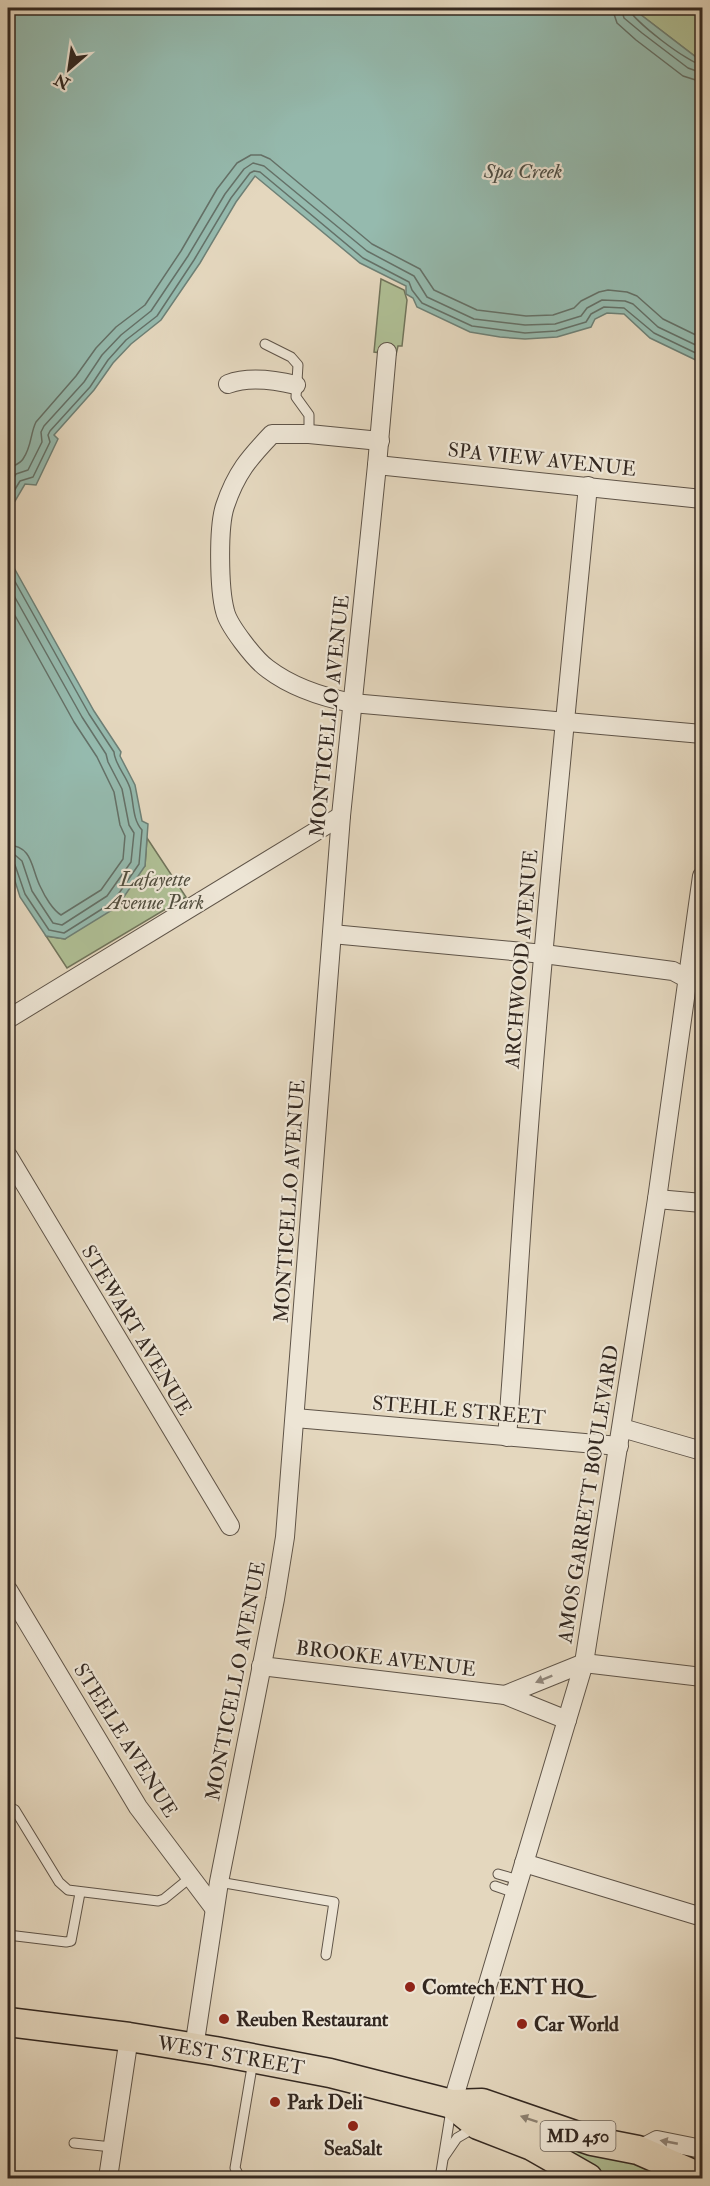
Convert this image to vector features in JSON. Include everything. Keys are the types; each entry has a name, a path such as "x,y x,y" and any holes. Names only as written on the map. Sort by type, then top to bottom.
{"main road":[{"name":"WEST STREET","path":"8,2022 129,2037 254,2058 330,2073 452,2104 482,2103 592,2141 638,2150 702,2178"},
{"name":"WEST STREET","path":"452,2104 478,2125 532,2146 588,2178"}],"street":[{"name":"MONTICELLO AVENUE","path":"194,2048 214,1908 285,1537 341,816 380,441 387,352"},
{"path":"228,384 238,380 262,380 296,385"},
{"path":"380,441 309,434 272,434 247,460 234,483 224,508 220,560 225,612 242,642 267,669 305,691 352,703 702,734"},
{"name":"SPA VIEW AVENUE","path":"377,465 702,499"},
{"name":"ARCHWOOD AVENUE","path":"507,1437 544,954 564,722 588,486"},
{"path":"8,1019 341,816"},
{"name":"AMOS GARRETT BOULEVARD","path":"452,2104 584,1663 657,1199 695,979 702,876"},
{"path":"332,934 544,954 673,971 695,979"},
{"name":"STEWART AVENUE","path":"8,1156 230,1526"},
{"path":"657,1199 702,1203"},
{"name":"STEHLE STREET","path":"295,1418 619,1446"},
{"path":"622,1428 702,1451"},
{"name":"STEELE AVENUE","path":"8,1590 138,1807 214,1908"},
{"path":"584,1663 702,1677"},
{"name":"BROOKE AVENUE","path":"505,1695 584,1663"},
{"name":"BROOKE AVENUE","path":"261,1665 505,1695 567,1720"},
{"path":"520,1879 702,1917"},
{"path":"108,2178 129,2037"},
{"path":"638,2150 657,2140 702,2149"}],"lane":[{"path":"265,344 291,357 298,365 296,397 309,415 309,434"},
{"path":"8,1806 15,1810 58,1882 68,1890 158,1901 164,1899 191,1877"},
{"path":"498,1874 520,1879"},
{"path":"495,1886 520,1879"},
{"path":"219,1882 334,1902 326,1955"},
{"path":"8,1935 69,1942 74,1936 80,1893"},
{"path":"240,2178 235,2168 254,2058"},
{"path":"440,2178 452,2104"},
{"path":"443,2159 458,2138 478,2125"},
{"path":"74,2143 112,2147"}],"green space":[{"path":"632,8 702,8 702,60 696,57"},
{"path":"381,279 404,290 407,300 402,346 398,346 396,355 374,352"},
{"name":"Lafayette Avenue Park","path":"147,838 186,897 67,968 46,936 65,939 145,866"},
{"path":"567,2140 666,2172 662,2178 602,2178 563,2154"}],"water":[{"name":"Spa Creek","path":"8,8 632,8 702,60 702,363 650,338 624,314 607,313 595,319 591,327 557,337 525,339 470,332 417,307 413,298 406,294 406,286 360,263 255,176 161,320 131,344 113,363 94,390 54,435 58,439 36,485 25,484 8,513"},
{"path":"8,557 94,711 121,752 120,756 135,785 142,821 148,824 145,866 117,907 65,939 46,936 20,897 8,859"}],"place":[{"name":"Comtech ENT HQ","path":"410,1987"},
{"name":"Reuben Restaurant","path":"224,2019"},
{"name":"Car World","path":"522,2024"},
{"name":"Park Deli","path":"275,2102"},
{"name":"SeaSalt","path":"353,2126"}]}
